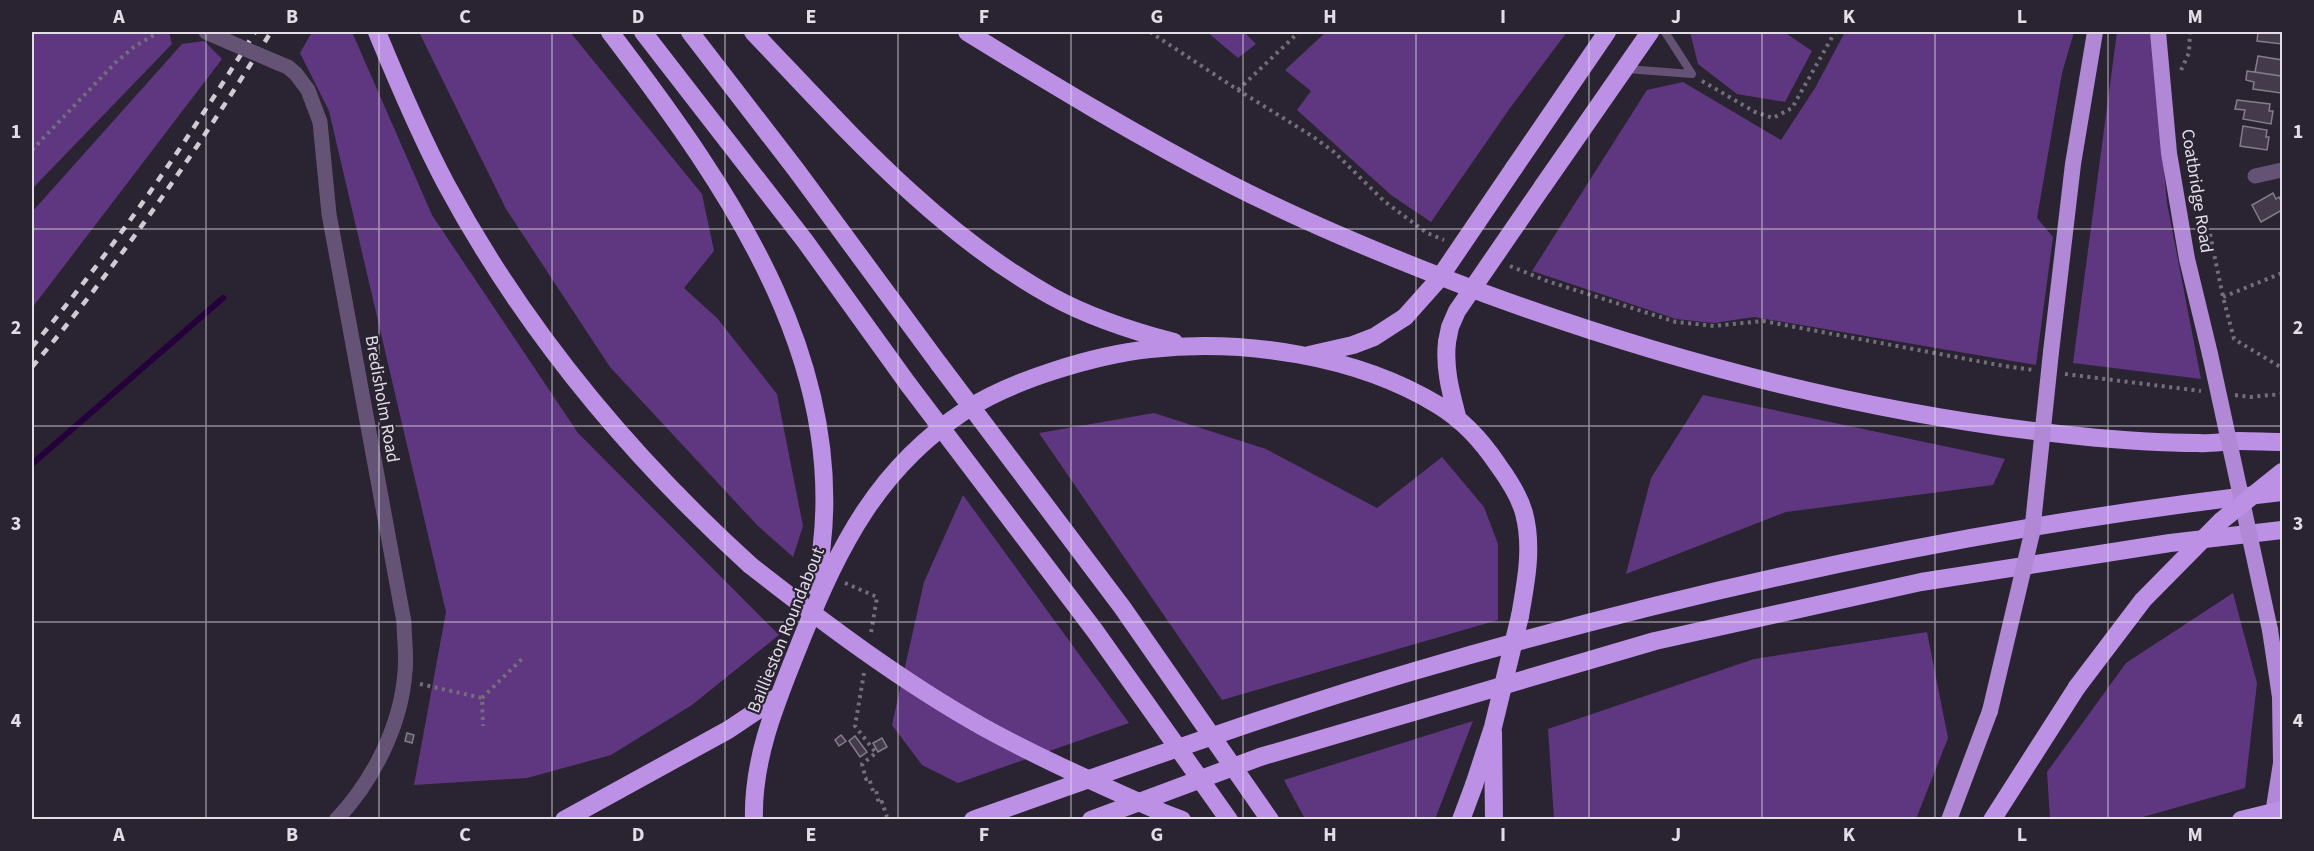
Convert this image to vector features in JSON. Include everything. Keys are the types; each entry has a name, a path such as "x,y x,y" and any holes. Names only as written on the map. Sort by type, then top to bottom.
{"highway":[{"path":"377,32 407,104 447,185 493,264 611,425 701,520 750,565 903,677 982,726 1075,773 1182,819"},
{"path":"610,32 663,102 713,176 756,249 785,312 812,392 825,472 825,520 820,562 803,635"},
{"path":"644,32 805,241 908,384 1095,631 1229,819"},
{"path":"690,32 804,180 1122,607 1270,819"},
{"path":"753,32 893,175 966,241 1054,297 1122,327 1190,347"},
{"path":"967,32 1105,116 1294,215 1392,259 1589,330 1737,374 1805,390 1939,416 2079,436 2200,444 2240,441 2283,442"},
{"path":"1307,356 1353,345 1374,337 1406,317 1438,280 1607,32"},
{"path":"1458,420 1447,371 1447,342 1457,311 1650,32"},
{"path":"1949,819 1990,711 2032,533 2073,164 2095,32"},
{"name":"Coatbridge Road","path":"2157,32 2169,153 2187,259 2270,630 2280,697 2281,763 2272,819"},
{"name":"Baillieston Roundabout","path":"754,811 757,770 764,740 803,635 828,576 848,538 892,472 941,428 969,408 999,393 1075,364 1138,351 1190,347 1247,347 1307,356 1354,369 1413,392 1439,406 1475,435 1508,478 1518,496 1528,537 1528,570 1520,616 1493,728 1461,819"},
{"path":"1992,819 2077,687 2144,600 2221,521 2283,472"},
{"path":"973,819 1316,702 1504,645 1638,610 1782,576 2076,520 2283,492"},
{"path":"1090,819 1260,757 1655,641 1921,582 2170,543 2283,530"},
{"path":"564,819 728,730 779,696"},
{"path":"1493,728 1494,819"},
{"path":"2241,819 2283,810"}],"street":[{"name":"Bredisholm Road","path":"206,32 288,67 308,90 320,122 329,214 404,621 402,698 376,765 354,799 336,819"},
{"path":"2255,176 2283,170"}],"lane":[{"path":"1665,32 1692,74"},
{"path":"1624,68 1692,74"}],"path":[{"path":"32,150 115,63 135,46 159,32"},
{"path":"1150,32 1312,136 1334,152 1384,201 1427,233 1448,241"},
{"path":"1238,90 1299,32"},
{"path":"1692,74 1735,101 1773,118 1792,108 1834,32"},
{"path":"2181,70 2189,53 2190,32"},
{"path":"2210,234 2234,339 2283,368"},
{"path":"2223,297 2283,273"},
{"path":"1547,281 1676,322 1714,326 1763,321 2004,366 2038,370"},
{"path":"2061,373 2206,392"},
{"path":"2228,394 2250,397 2283,394"},
{"path":"483,726 482,698 525,656"},
{"path":"404,680 482,698"},
{"path":"862,764 867,779 869,778 873,791 876,790 879,804 882,802 887,817"}],"shaded area":[{"path":"32,32 169,32 172,44 32,189"},
{"path":"312,32 352,32 432,215 578,433 779,635 692,705 611,755 527,778 414,785 446,612 329,111 300,53"},
{"path":"419,32 570,32 702,194 714,251 684,288 717,318 777,394 803,526 793,557 757,525 610,367 506,209"},
{"path":"1207,32 1244,32 1256,44 1238,58"},
{"path":"1326,32 1567,32 1510,108 1431,222 1391,195 1297,110 1311,91 1285,70"},
{"path":"1690,32 1788,32 1787,34 1812,51 1785,102 1737,94 1698,64"},
{"path":"1845,32 2074,32 2062,73 2037,218 2053,237 2036,365 1754,317 1714,323 1676,319 1532,271 1647,90 1683,82 1781,140 1815,88"},
{"path":"2117,32 2151,32 2167,203 2201,379 2073,363"},
{"path":"204,41 222,59 32,308 32,212 182,44"},
{"path":"1703,395 2005,459 1993,485 1786,512 1626,574 1651,478"},
{"path":"1154,413 1266,449 1377,508 1442,457 1484,507 1498,544 1498,620 1222,700 1039,433"},
{"path":"963,495 1129,723 958,783 922,765 892,725 924,582"},
{"path":"2233,593 2257,683 2245,788 2136,819 2050,819 2047,772 2126,663"},
{"path":"1927,632 1948,738 1916,819 1554,819 1548,729 1754,659"},
{"path":"1473,721 1435,819 1305,819 1284,780"}],"building":[{"path":"2258,32 2282,32 2282,44 2257,41"},
{"path":"2258,56 2282,60 2281,76 2255,72"},
{"path":"2247,71 2281,76 2281,93 2253,89 2254,82 2246,80"},
{"path":"2237,100 2270,104 2269,111 2273,111 2271,124 2243,119 2245,110 2235,109"},
{"path":"2243,126 2267,130 2266,137 2269,137 2267,150 2240,146"},
{"path":"2273,193 2276,199 2279,197 2282,210 2261,222 2252,205"},
{"path":"407,733 414,735 412,743 405,741"},
{"path":"841,735 846,741 839,746 835,740"},
{"path":"855,736 867,752 860,757 849,741"},
{"path":"882,738 887,747 878,752 873,743"}],"waterway":[{"path":"32,464 223,298"}],"railway":[{"path":"32,347 121,233 255,32"},
{"path":"32,367 97,287 157,204 271,32"}]}
